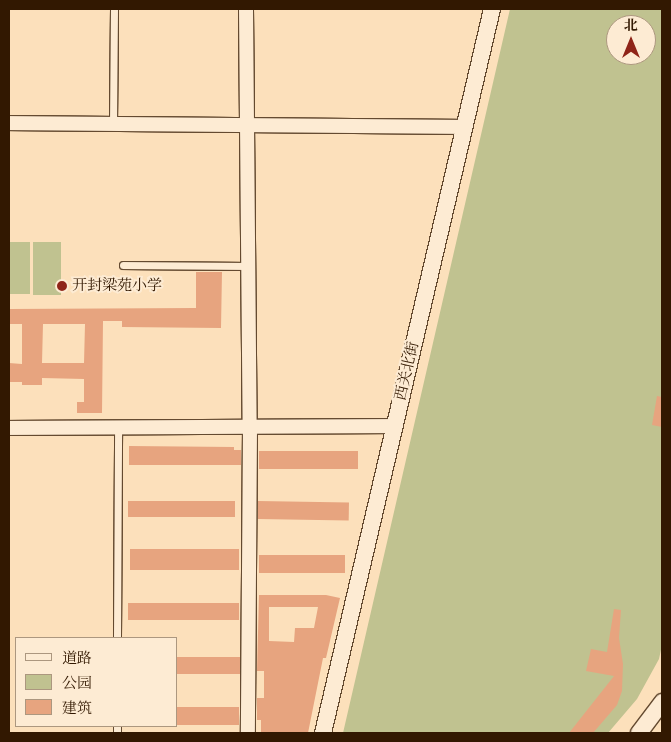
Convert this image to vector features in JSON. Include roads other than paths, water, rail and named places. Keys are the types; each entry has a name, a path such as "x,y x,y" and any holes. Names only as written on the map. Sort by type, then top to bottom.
{"street":[{"path":"246,9 250,428 248,733"},
{"name":"西关北街","path":"323,733 492,9"},
{"path":"9,123 463,127"},
{"path":"9,428 118,429 394,426"},
{"path":"640,733 662,702"}],"lane":[{"path":"113,124 114,9"},
{"path":"123,265 247,266"},
{"path":"117,637 118,429"}],"place":[{"name":"开封梁苑小学","path":"62,286"}]}
